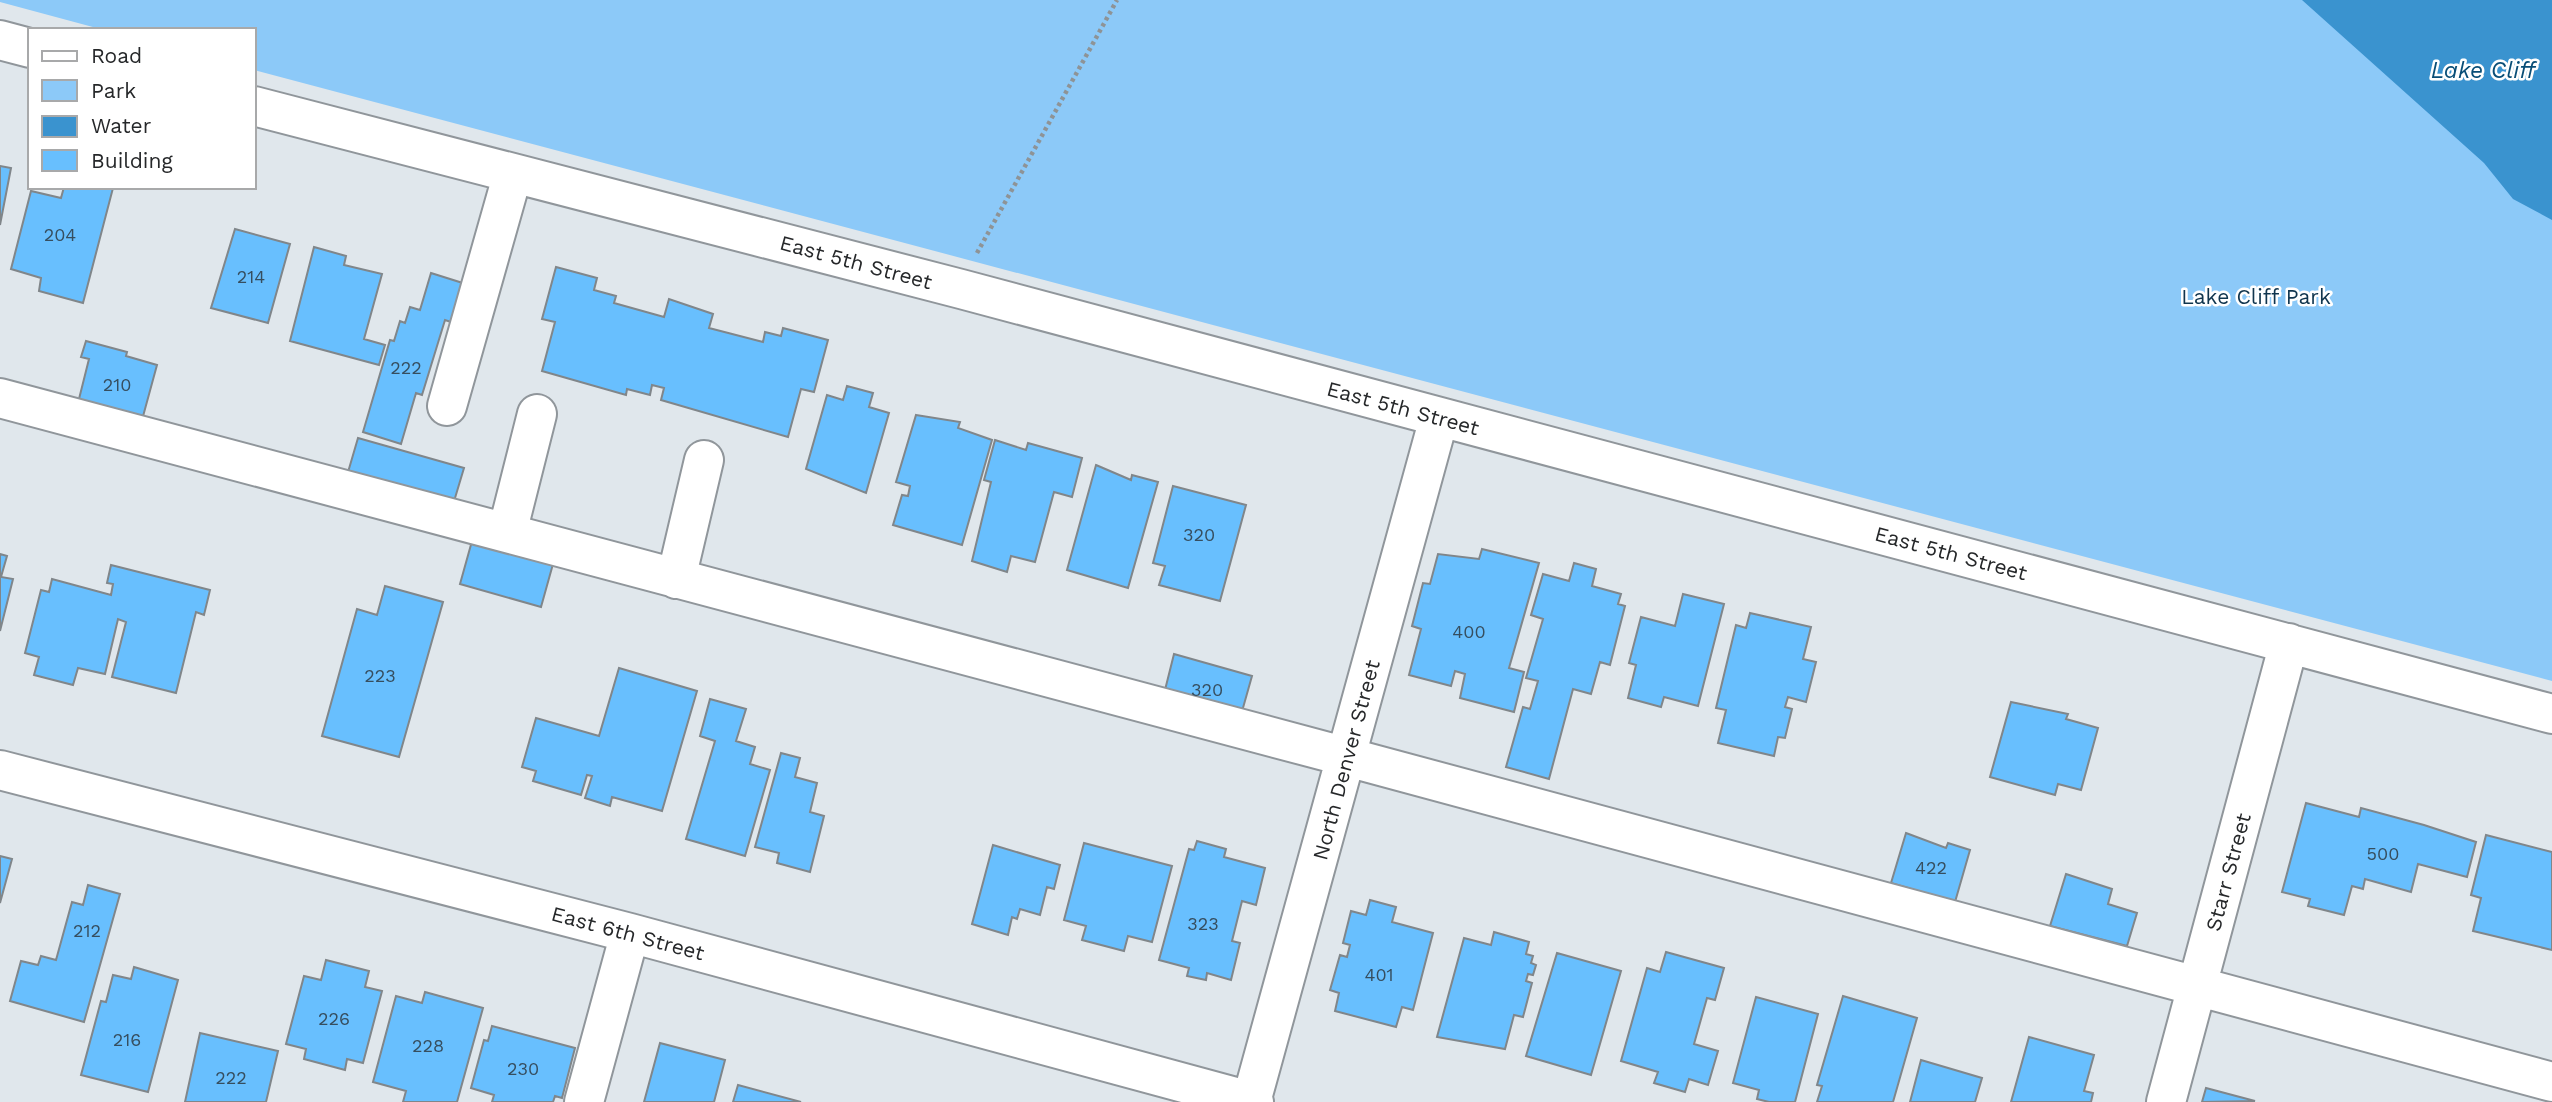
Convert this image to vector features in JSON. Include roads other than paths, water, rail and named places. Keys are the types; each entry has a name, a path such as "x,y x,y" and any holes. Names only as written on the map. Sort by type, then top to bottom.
{"street":[{"path":"0,40 28,47"},
{"name":"East 5th Street","path":"256,107 961,289 2552,714"},
{"path":"447,406 513,173"},
{"path":"0,398 2552,1082"},
{"path":"507,533 537,414"},
{"name":"North Denver Street","path":"1252,1102 1439,418"},
{"path":"676,579 704,460"},
{"name":"Starr Street","path":"2166,1102 2290,643"},
{"name":"East 6th Street","path":"0,769 630,933 1252,1102"},
{"path":"584,1102 630,933"}],"water":[{"name":"Lake Cliff","path":"2302,0 2552,0 2552,220 2513,199 2484,163"}],"park label":[{"name":"Lake Cliff Park","path":"2256,296"}]}
